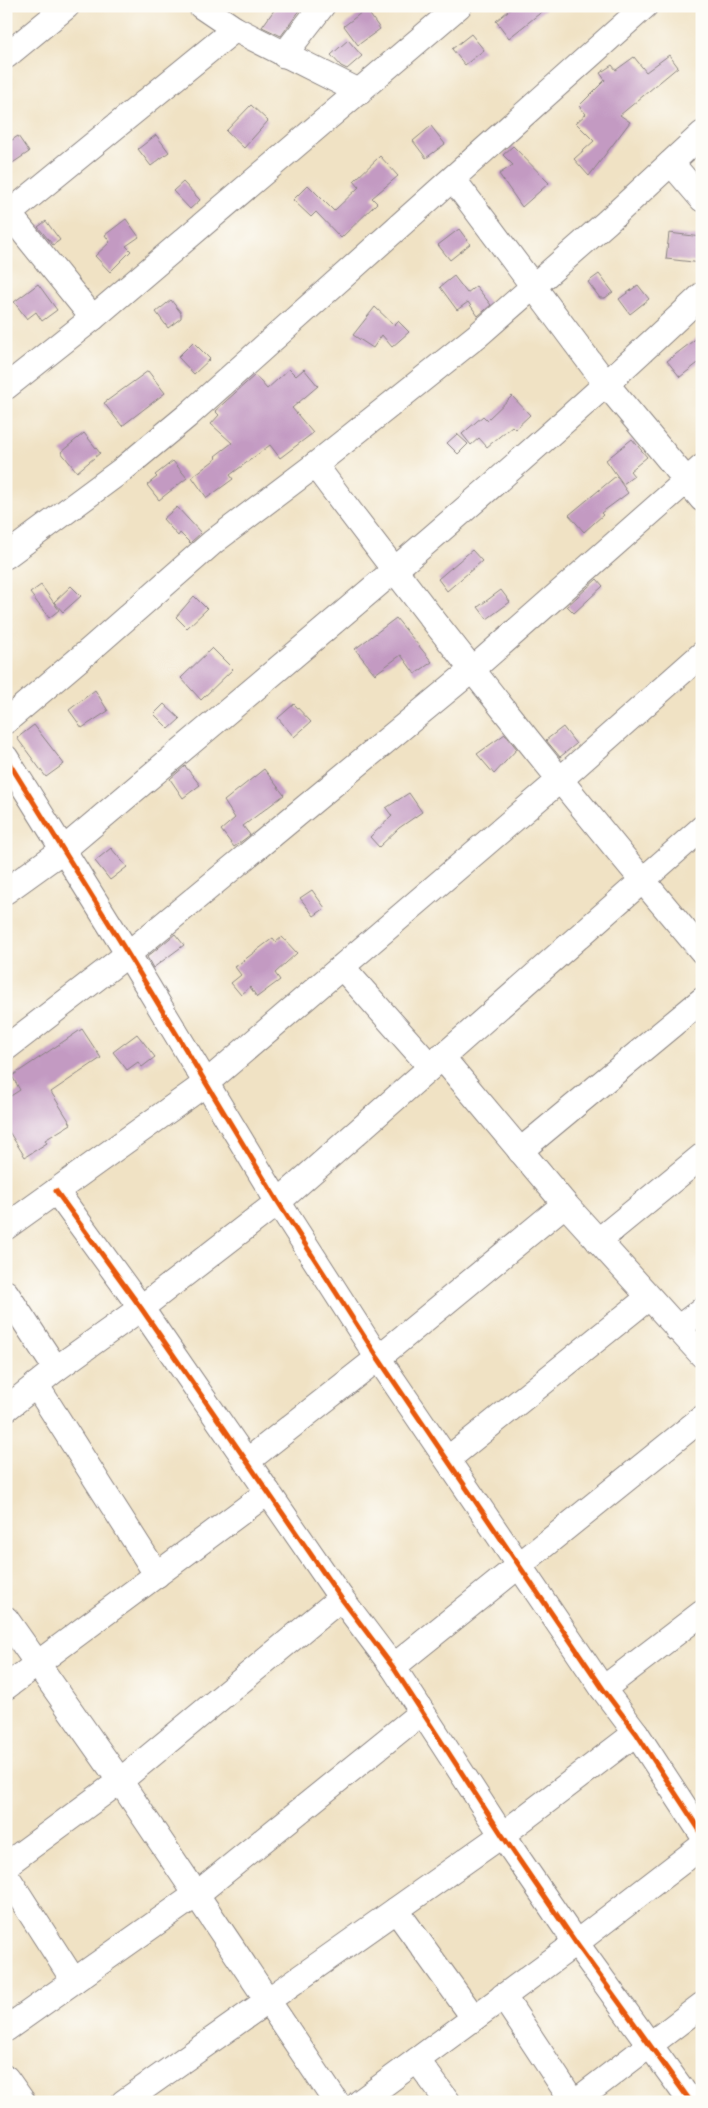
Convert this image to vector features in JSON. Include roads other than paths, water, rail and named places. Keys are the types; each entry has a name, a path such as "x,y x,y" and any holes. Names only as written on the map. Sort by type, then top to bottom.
{"street":[{"path":"6,56 67,6"},
{"path":"201,6 235,29 360,92"},
{"path":"284,54 322,6"},
{"path":"6,387 93,318 460,6"},
{"path":"6,556 122,470 187,416 645,6"},
{"path":"93,318 8,215 235,29"},
{"path":"6,721 97,644 191,560 315,465 478,334 702,134"},
{"path":"671,163 702,199"},
{"path":"6,1048 128,954 697,482 607,385 453,178"},
{"path":"6,891 63,850 393,570 607,385 702,295"},
{"path":"315,465 393,570 560,780 702,951"},
{"path":"6,1227 205,1084 560,780 702,654"},
{"path":"6,758 128,954 278,1202 378,1358 603,1689 636,1732 699,1823"},
{"path":"6,1409 56,1369 141,1308 278,1202 702,828"},
{"path":"342,967 436,1061 520,1151 648,1298 702,1355"},
{"path":"520,1151 702,1000"},
{"path":"598,1241 702,1156"},
{"path":"56,1191 141,1308 341,1598 393,1667 502,1835 576,1943 691,2102"},
{"path":"246,1462 378,1358 565,1204"},
{"path":"6,1293 56,1369"},
{"path":"448,1459 648,1298"},
{"path":"677,1329 702,1310"},
{"path":"36,1385 157,1575"},
{"path":"393,1667 702,1418"},
{"path":"6,1686 268,1492"},
{"path":"6,1865 120,1781 341,1598"},
{"path":"603,1689 702,1613"},
{"path":"6,1620 120,1781 336,2102"},
{"path":"6,2029 197,1894 422,1712"},
{"path":"124,2102 502,1835 636,1732"},
{"path":"360,2102 576,1943 702,1846"},
{"path":"6,1876 74,1981"},
{"path":"396,1910 474,2018"},
{"path":"503,1996 574,2102 702,2005"},
{"path":"417,2060 448,2102"},
{"path":"6,2078 23,2102"}]}
